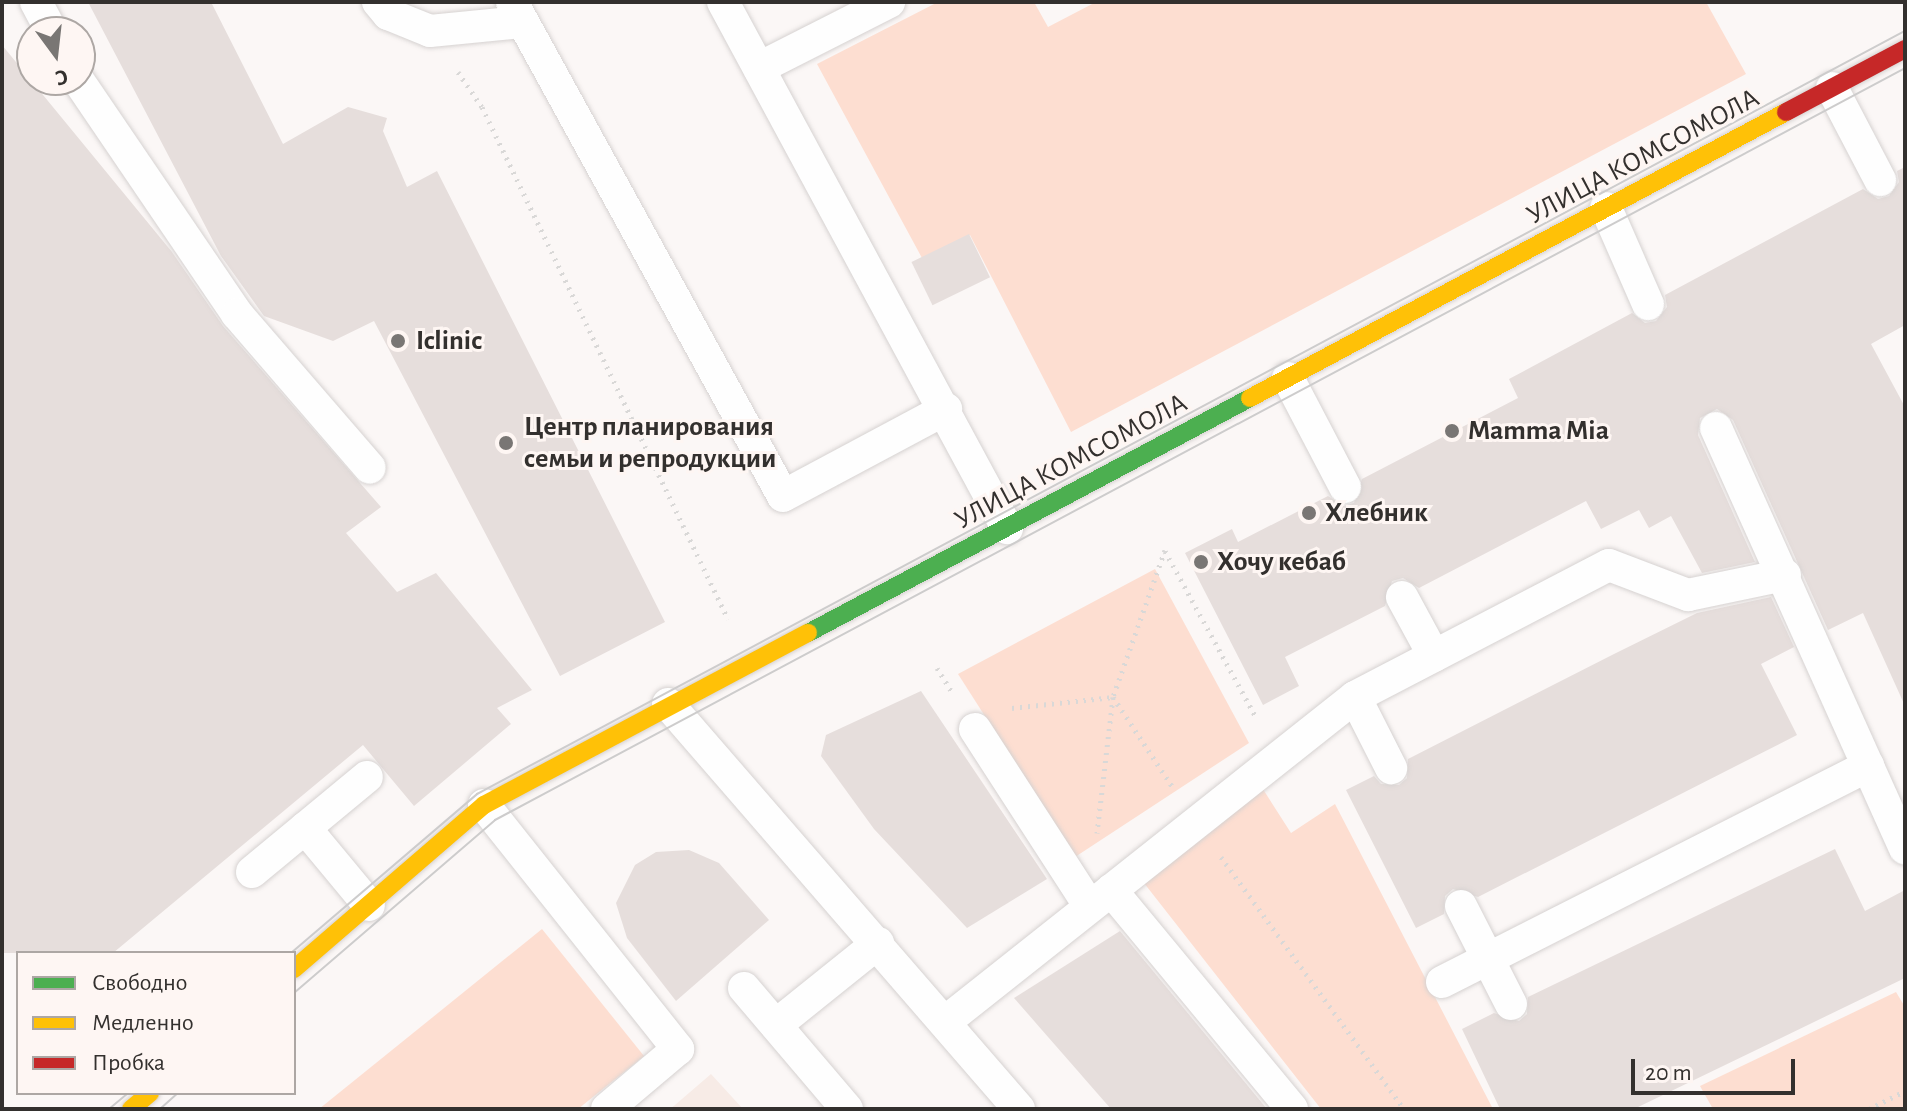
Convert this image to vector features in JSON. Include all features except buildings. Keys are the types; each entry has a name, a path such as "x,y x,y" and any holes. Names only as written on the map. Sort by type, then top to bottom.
{"main road":[{"name":"УЛИЦА КОМСОМОЛА","path":"296,967 484,805 668,704 1007,528 1905,49"},
{"path":"131,1109 148,1095"}],"lane":[{"path":"378,2 388,14 430,31 517,12 783,496 946,409"},
{"path":"723,2 946,409 1007,528"},
{"path":"759,68 889,2"},
{"path":"1832,88 1880,180"},
{"path":"89,96 237,314 370,468"},
{"path":"1606,208 1648,304"},
{"path":"1288,378 1345,487"},
{"path":"1716,428 1785,575 1905,849"},
{"path":"945,1022 1355,697 1609,565 1688,595 1785,575"},
{"path":"1402,597 1434,656"},
{"path":"1355,697 1391,768"},
{"path":"668,704 1019,1109"},
{"path":"984,720 1100,898 1292,1109"},
{"path":"1442,982 1868,766"},
{"path":"252,872 367,777"},
{"path":"484,805 678,1049 607,1109"},
{"path":"305,828 369,905"},
{"path":"1461,906 1511,1004"},
{"path":"776,1025 878,943"},
{"path":"744,988 847,1109"}],"path":[{"path":"430,31 482,107 730,623"},
{"path":"1100,898 1113,697 1165,550 1278,757"},
{"path":"984,720 1113,697"},
{"path":"1113,697 1197,823 1404,1109"},
{"path":"1869,1109 1905,1091"}],"shaded area":[{"path":"938,2 1034,2 1048,27 1096,2 1706,2 1746,74 1071,432 970,235 922,258 817,64"},
{"path":"1155,569 1249,743 1075,857 958,674"},
{"path":"1259,783 1291,833 1335,804 1493,1109 1321,1109 1144,883"},
{"path":"542,929 644,1056 578,1109 319,1109"},
{"path":"1896,992 1905,1007 1905,1109 1713,1109 1700,1086"},
{"path":"711,1074 743,1109 670,1109 675,1105"}],"tram line":[{"path":"293,951 477,794 1905,31"},
{"path":"296,991 495,820 1905,68"},
{"path":"109,1109 126,1095"},
{"path":"160,1109 176,1095"}],"traffic: fast":[{"path":"808,633 1250,398"}],"traffic: slow":[{"path":"1250,398 1786,112"},
{"path":"296,967 484,805 808,633"},
{"path":"131,1109 148,1095"}],"traffic: jam":[{"path":"1786,112 1905,49"}],"place":[{"name":"Iclinic","path":"398,341"},
{"name":"Mamma Mia","path":"1452,431"},
{"name":"Центр планирования семьи и репродукции","path":"506,443"},
{"name":"Хлебник","path":"1309,513"},
{"name":"Хочу кебаб","path":"1201,562"}]}
